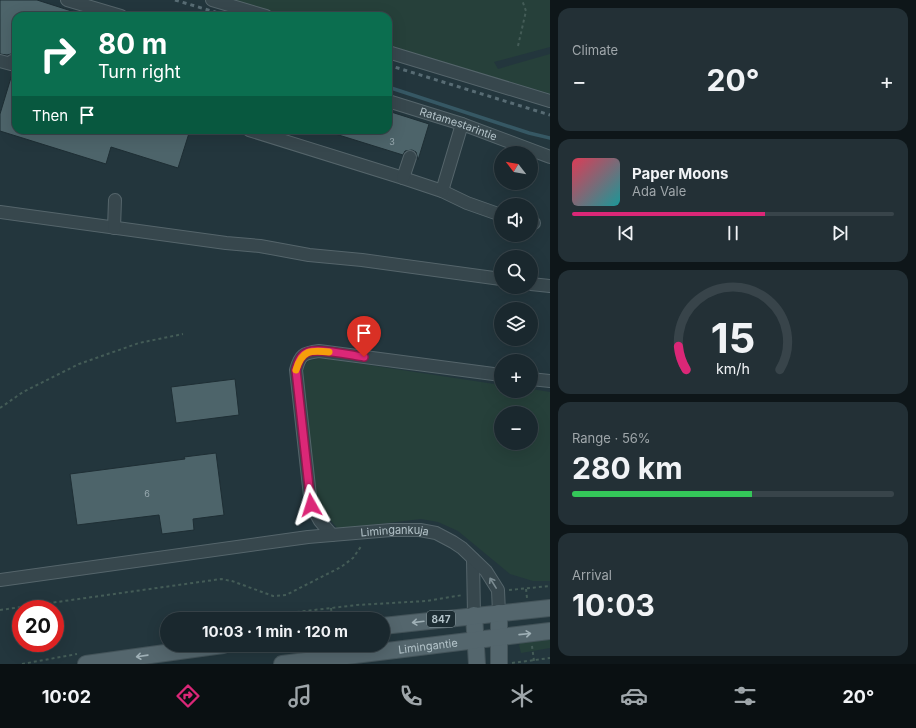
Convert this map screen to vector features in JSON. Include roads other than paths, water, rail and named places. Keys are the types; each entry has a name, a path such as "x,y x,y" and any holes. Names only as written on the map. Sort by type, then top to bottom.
{"main road":[{"name":"847","path":"390,625 550,608"},
{"path":"499,613 499,637 505,664"},
{"path":"474,615 477,664"},
{"name":"Limingantie","path":"282,664 550,631"},
{"path":"86,664 173,652"}],"street":[{"path":"67,0 108,12"},
{"path":"212,0 252,12"},
{"path":"392,53 550,101"},
{"path":"0,60 11,64 12,61"},
{"name":"Ratamestarintie","path":"392,103 423,117 462,124 550,157"},
{"path":"442,191 462,124"},
{"path":"262,134 442,191 467,203 494,213"},
{"path":"403,178 410,157"},
{"path":"114,228 115,200"},
{"path":"0,212 226,243 260,246 309,255 362,260 494,278"},
{"path":"538,285 550,286"},
{"path":"332,535 320,521 311,505 296,370 299,360 306,352 319,351 494,374"},
{"path":"538,380 550,381"},
{"name":"Limingankuja","path":"0,580 308,537 367,532 420,530 436,533 462,548 486,571 498,590 499,613"},
{"path":"473,559 474,615"}],"waterway":[{"path":"392,88 529,133 550,138"}],"railway":[{"path":"175,0 215,12"},
{"path":"392,66 550,115"}]}
